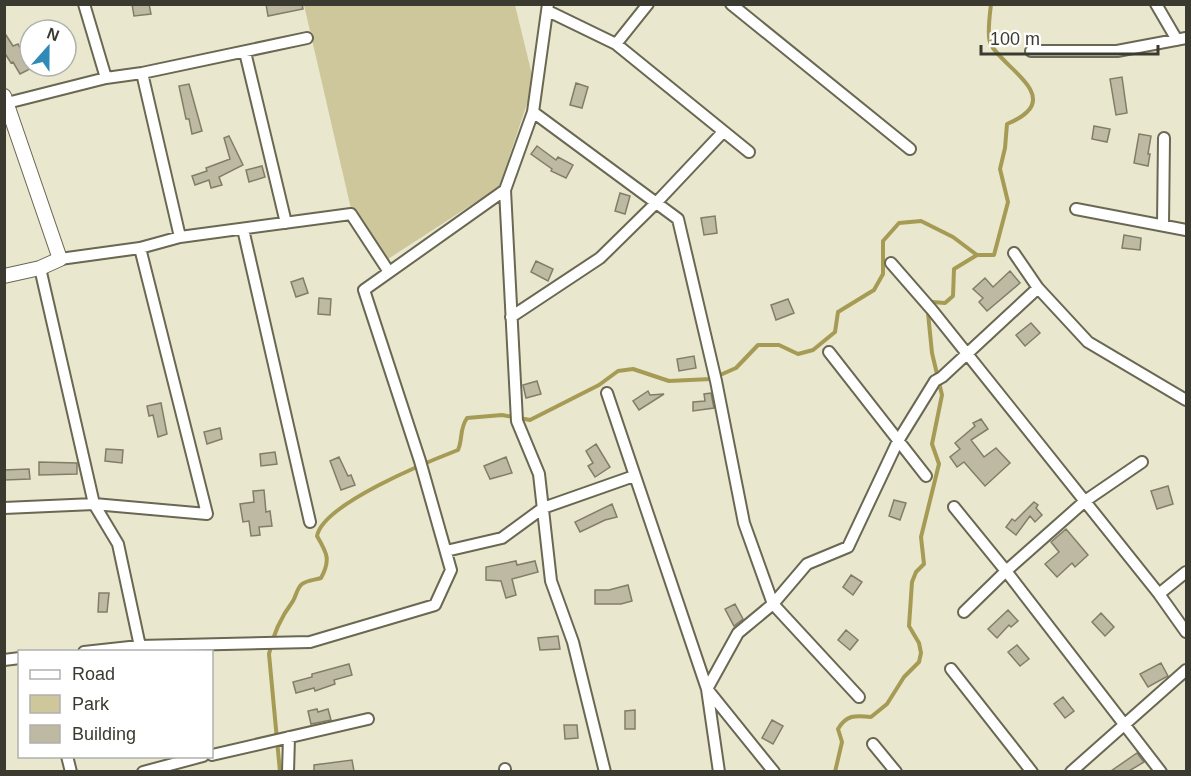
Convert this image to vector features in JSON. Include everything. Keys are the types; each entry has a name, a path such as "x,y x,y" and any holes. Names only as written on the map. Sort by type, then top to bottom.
{"street":[{"path":"84,4 106,78"},
{"path":"616,44 648,4"},
{"path":"731,4 910,150"},
{"path":"1031,51 1117,51 1182,39 1156,4"},
{"path":"605,771 573,642 550,580 539,474 517,417 505,190 533,112 548,8 616,44 749,152"},
{"path":"60,259 6,99 307,38"},
{"path":"245,52 286,223"},
{"path":"142,73 180,237"},
{"path":"533,112 678,219 716,378 744,523 772,604 859,697"},
{"path":"511,317 600,258 723,132"},
{"path":"1163,225 1164,138"},
{"path":"112,650 310,642 435,604 451,570 421,465 364,290 505,190"},
{"path":"1076,209 1186,230"},
{"path":"4,276 40,268 60,259 140,248 180,237 351,214 389,273"},
{"path":"243,229 310,522"},
{"path":"4,508 94,504 207,514 140,248"},
{"path":"1014,253 1038,288 1088,342 1186,400"},
{"path":"891,262 1159,594 1186,633"},
{"path":"40,268 94,504 118,544 140,649"},
{"path":"707,689 738,633 772,604 807,564 848,547 898,441 939,379 1038,288"},
{"path":"829,352 926,476"},
{"path":"607,393 707,689 719,771"},
{"path":"964,612 1006,571 1085,501 1142,462"},
{"path":"446,551 502,538 543,508 634,476"},
{"path":"954,507 1161,771"},
{"path":"1159,594 1186,572"},
{"path":"951,669 1032,771"},
{"path":"1071,771 1186,670"},
{"path":"707,689 774,771"},
{"path":"213,754 368,719"},
{"path":"281,739 288,771"},
{"path":"873,744 896,771"},
{"path":"143,771 195,758"}],"green space":[{"path":"304,5 515,5 534,83 499,187 388,259 351,209"}],"building":[{"path":"132,4 149,4 151,14 134,16"},
{"path":"266,4 302,4 303,9 268,16"},
{"path":"4,32 13,46 18,44 18,71 13,62 11,63 4,52"},
{"path":"1122,77 1127,113 1116,115 1110,79"},
{"path":"576,83 588,87 582,108 570,105"},
{"path":"189,84 202,131 192,134 189,119 186,119 179,86"},
{"path":"1094,126 1110,129 1107,142 1092,139"},
{"path":"1139,134 1151,136 1148,166 1134,163"},
{"path":"229,136 243,165 219,177 222,185 211,188 209,180 195,185 192,176 230,159 224,138"},
{"path":"537,146 556,160 558,157 573,165 566,178 551,171 552,169 531,154"},
{"path":"262,166 265,177 249,182 246,170"},
{"path":"620,193 630,196 625,214 615,211"},
{"path":"715,216 717,233 704,235 701,218"},
{"path":"1124,235 1141,238 1140,250 1122,248"},
{"path":"536,261 553,269 548,281 531,272"},
{"path":"1010,271 1020,283 987,311 979,302 983,298 973,289 985,278 993,287"},
{"path":"303,278 308,293 296,297 291,282"},
{"path":"319,298 331,299 330,315 318,314"},
{"path":"788,299 794,313 776,320 771,305"},
{"path":"1031,323 1040,333 1025,346 1016,335"},
{"path":"694,356 696,368 679,371 677,359"},
{"path":"537,381 541,394 526,398 523,385"},
{"path":"648,391 650,395 664,394 639,410 633,401"},
{"path":"711,393 714,408 693,411 693,402 705,401 704,394"},
{"path":"161,403 167,434 158,437 153,415 149,416 147,406"},
{"path":"981,419 988,429 971,440 984,457 996,448 1010,463 985,486 964,462 957,467 950,457 960,449 955,443 975,426 973,423"},
{"path":"220,428 222,439 207,444 204,432"},
{"path":"596,444 610,467 595,477 588,466 593,463 586,451"},
{"path":"106,449 123,450 122,463 105,461"},
{"path":"275,452 277,464 261,466 260,454"},
{"path":"339,457 355,485 341,490 330,461"},
{"path":"506,457 512,473 490,479 484,466"},
{"path":"39,462 77,463 77,474 39,475"},
{"path":"29,469 30,479 4,480 4,470"},
{"path":"1168,486 1173,504 1157,509 1151,491"},
{"path":"264,490 266,512 270,511 272,526 259,527 260,535 251,536 249,521 243,522 240,504 254,502 253,491"},
{"path":"894,500 906,503 900,520 889,516"},
{"path":"1034,502 1038,505 1036,508 1042,515 1035,522 1030,516 1016,535 1006,527 1012,519 1015,521"},
{"path":"612,504 617,517 580,532 575,522"},
{"path":"1066,529 1088,555 1075,567 1072,563 1057,577 1045,564 1059,552 1051,542"},
{"path":"516,561 517,565 535,561 538,572 512,579 516,595 506,598 501,581 486,580 486,567"},
{"path":"851,575 862,582 853,595 843,587"},
{"path":"628,585 632,601 621,604 595,604 595,590 609,590"},
{"path":"99,593 109,593 107,612 98,612"},
{"path":"735,604 743,619 734,626 725,609"},
{"path":"1008,610 1018,621 1011,627 1009,625 997,638 988,629"},
{"path":"1101,613 1114,627 1105,636 1092,622"},
{"path":"846,630 858,640 850,650 838,640"},
{"path":"558,636 560,649 540,650 538,638"},
{"path":"1017,645 1029,659 1020,666 1008,652"},
{"path":"1161,663 1168,676 1148,687 1140,674"},
{"path":"349,664 352,675 334,680 335,684 315,691 314,688 296,693 293,682 312,677 312,674"},
{"path":"1063,697 1074,711 1065,718 1054,704"},
{"path":"317,709 318,712 328,709 331,720 311,724 308,711"},
{"path":"635,710 635,729 625,729 625,711"},
{"path":"772,720 783,726 773,744 762,738"},
{"path":"564,725 577,725 578,738 565,739"},
{"path":"1137,753 1144,762 1129,771 1111,771"},
{"path":"352,760 354,771 314,771 314,765"}],"waterway":[{"path":"835,772 842,742 838,729 841,724 852,717 871,717 887,704 904,677 919,662 921,653 919,643 909,626 912,582 916,572 924,564 921,537 939,464 932,444 942,395 932,353 928,313 932,302 945,303 953,296 954,269 977,255 994,255 1008,202 1000,169 1007,124 1025,114 1033,103 1028,85 1002,59 990,42 991,4"},
{"path":"280,772 269,654 278,626 299,588 306,582 321,578 324,572 327,561 317,536 324,524 337,511 378,485 458,450 467,418 502,415 530,420 599,385 618,371 633,369 669,381 711,379 736,368 758,345 779,345 798,354 813,350 835,332 838,312 874,290 883,274 883,241 899,223 921,221 953,237 977,255"}]}
